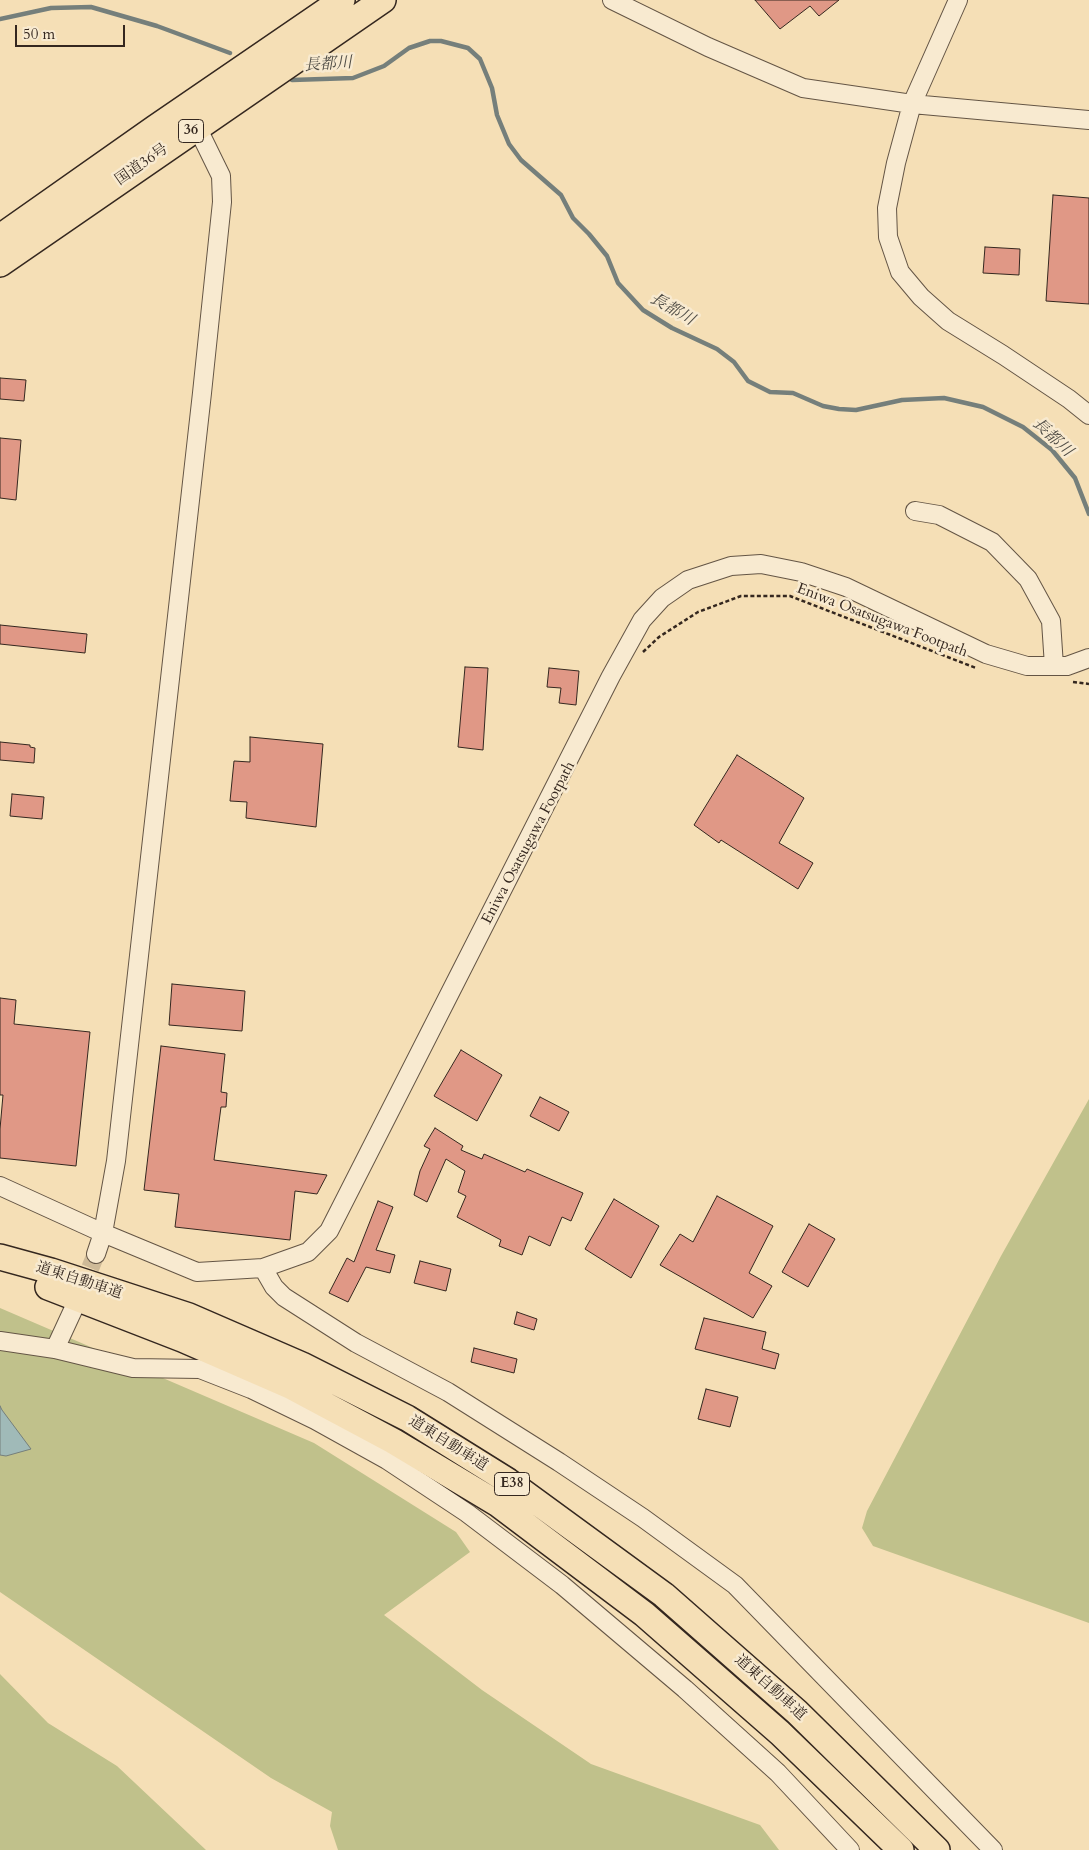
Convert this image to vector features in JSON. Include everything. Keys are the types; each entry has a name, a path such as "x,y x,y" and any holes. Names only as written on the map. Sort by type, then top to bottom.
{"highway":[{"name":"国道36号","path":"0,237 342,0"},
{"name":"国道36号","path":"0,264 383,0"},
{"name":"道東自動車道","path":"0,1257 51,1271 189,1316 302,1365 407,1418 508,1481 664,1595 797,1712 936,1850"},
{"name":"道東自動車道","path":"0,1272 48,1287 182,1339 290,1386 393,1441 498,1504 644,1614 780,1733 901,1850"}],"street":[{"path":"612,0 708,47 803,88 912,104 1089,120"},
{"path":"958,0 912,104 896,163 887,208 888,237 900,272 921,297 948,321 1032,374 1089,415"},
{"path":"96,1254 103,1233 116,1161 222,202 220,176 197,127"},
{"path":"915,511 939,515 992,542 1028,579 1051,621 1054,666"},
{"path":"0,1186 103,1233 197,1272 263,1268 308,1252 329,1231 610,676 642,620 662,598 688,580 731,566 761,564 801,572 846,587 986,654 1027,666 1067,666 1089,658"},
{"path":"263,1268 274,1287 284,1297 356,1343 448,1392 559,1462 643,1518 735,1585 993,1850"},
{"path":"54,1349 73,1310"},
{"path":"0,1340 54,1349 133,1368 200,1369 250,1389 315,1420 386,1460 467,1513 562,1585 678,1683 778,1773 850,1850"}],"path":[{"name":"Eniwa Osatsugawa Footpath","path":"641,654 659,637 698,612 741,596 790,596 971,667 981,668"},
{"path":"1069,681 1089,684"}],"green space":[{"path":"1089,1099 1089,1623 873,1546 862,1528 867,1511 1001,1256"},
{"path":"0,1308 314,1443 456,1532 470,1552 384,1615 482,1690 591,1764 760,1825 779,1850 338,1850 330,1826 332,1812 271,1778 0,1592"},
{"path":"0,1674 48,1723 117,1766 206,1850 0,1850"}],"water":[{"path":"0,1406 31,1449 6,1456 0,1455"}],"building":[{"path":"755,0 839,0 819,16 810,6 780,29"},
{"path":"1053,195 1089,198 1089,304 1046,301"},
{"path":"985,247 1020,249 1019,275 983,273"},
{"path":"0,378 26,380 24,401 0,399"},
{"path":"0,438 21,440 16,500 0,498"},
{"path":"0,625 87,634 85,653 0,644"},
{"path":"465,667 488,668 483,750 458,747"},
{"path":"549,668 579,671 576,705 559,703 561,688 547,687"},
{"path":"250,737 323,744 316,827 246,818 247,802 230,801 234,761 250,762"},
{"path":"0,742 30,745 30,747 35,748 34,763 0,760"},
{"path":"737,755 804,798 779,843 813,863 798,889 721,840 719,843 694,825"},
{"path":"12,794 44,797 42,819 10,816"},
{"path":"172,984 245,991 242,1031 169,1025"},
{"path":"0,998 16,1000 14,1024 90,1032 76,1166 0,1158 3,1095 0,1095"},
{"path":"161,1046 225,1054 221,1092 227,1093 226,1107 221,1107 214,1160 327,1175 317,1194 295,1191 290,1240 175,1227 179,1194 144,1190"},
{"path":"461,1050 502,1075 477,1121 434,1096"},
{"path":"540,1097 569,1112 559,1131 530,1116"},
{"path":"435,1128 463,1146 461,1150 482,1159 484,1154 525,1172 527,1169 583,1193 571,1221 562,1217 550,1246 529,1236 522,1255 499,1246 501,1240 457,1217 466,1196 458,1192 465,1171 446,1159 427,1202 414,1195 420,1171 430,1149 424,1146"},
{"path":"717,1196 773,1226 749,1273 772,1286 753,1318 660,1265 680,1234 693,1242"},
{"path":"614,1199 659,1226 631,1278 585,1249"},
{"path":"378,1201 393,1207 376,1250 395,1255 390,1273 366,1267 348,1302 329,1293 347,1258 354,1262"},
{"path":"809,1224 835,1239 808,1287 782,1272"},
{"path":"420,1261 451,1269 446,1291 414,1283"},
{"path":"517,1312 537,1319 534,1330 514,1324"},
{"path":"704,1318 766,1332 762,1349 779,1354 775,1369 695,1349"},
{"path":"474,1348 517,1359 514,1373 471,1362"},
{"path":"706,1389 738,1397 730,1427 698,1419"}],"waterway":[{"name":"長都川","path":"0,19 51,8 91,7 157,26 230,53"},
{"name":"長都川","path":"292,80 353,78 384,66 409,48 430,41 441,41 468,48 480,59 492,88 497,115 509,144 521,160 561,195 573,218 607,256 618,283 643,310 672,328 717,349 734,362 748,381 770,392 793,393 823,406 839,409 856,410 902,400 944,398 983,407 1023,427 1052,450 1075,478 1089,514"}],"tunnel":[{"path":"80,1293 96,1254"}]}
